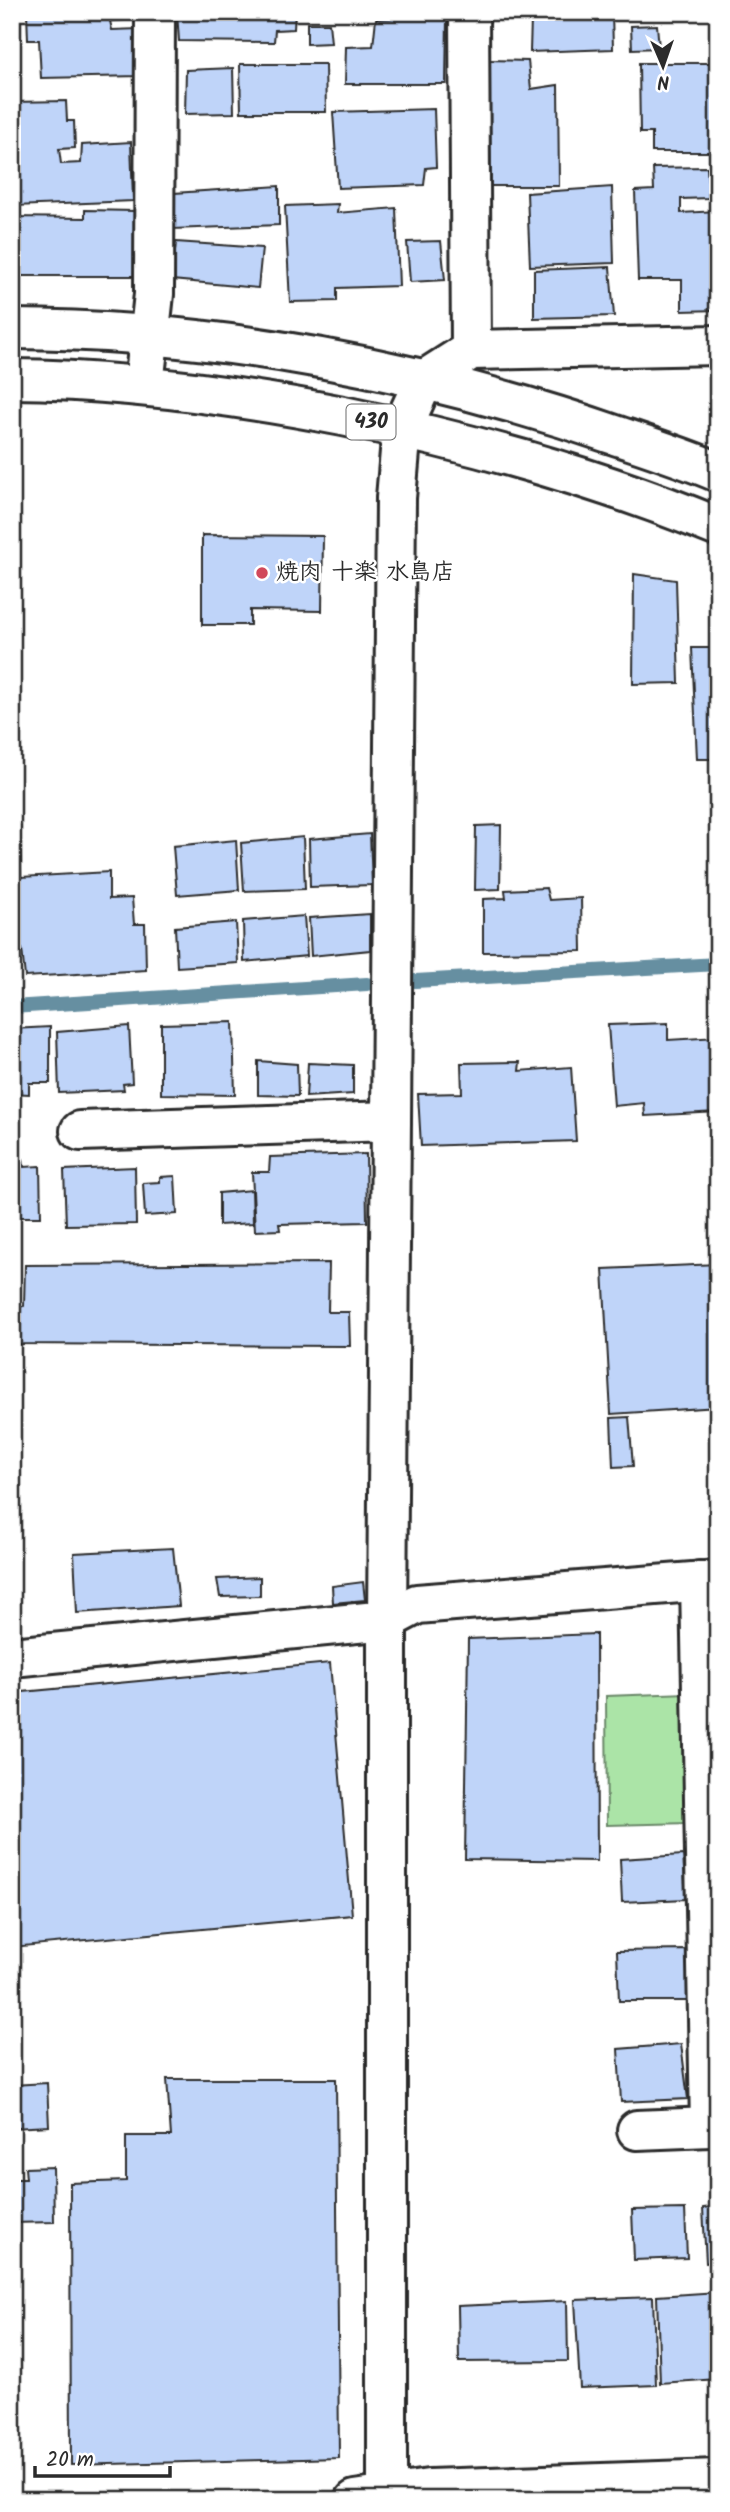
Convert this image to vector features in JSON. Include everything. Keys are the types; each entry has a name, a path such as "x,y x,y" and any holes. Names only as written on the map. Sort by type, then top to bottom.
{"main road":[{"path":"144,385 154,294 155,12"},
{"path":"469,12 471,350"},
{"name":"430","path":"12,329 54,329 151,336 241,346 334,361 505,400 586,425 718,472"},
{"path":"718,345 471,350 424,380 402,428 396,498 387,1620 376,2498 429,2489 718,2479"},
{"name":"430","path":"12,379 144,385 275,403 402,428 590,480 718,527"},
{"path":"80,1132 391,1121"},
{"path":"12,1657 387,1620 417,1604 709,1581 714,2127 637,2130"}],"green space":[{"path":"688,1693 691,1823 607,1825 606,1696"}],"building":[{"path":"27,12 124,12 124,20 110,21 112,30 140,29 140,76 41,78 39,40 28,40"},
{"path":"177,12 295,12 294,29 275,30 274,42 179,41"},
{"path":"490,12 612,12 613,49 530,52 531,19 490,19"},
{"path":"447,16 446,84 345,84 346,47 373,46 376,19"},
{"path":"307,23 329,23 331,43 307,44"},
{"path":"657,25 659,48 632,49 631,26"},
{"path":"489,60 528,61 531,89 558,85 559,186 491,186"},
{"path":"639,63 718,63 718,152 652,152 652,133 640,133"},
{"path":"240,64 325,64 326,112 241,112"},
{"path":"233,68 234,113 185,114 186,70"},
{"path":"66,101 67,121 74,121 75,148 59,149 61,164 81,163 82,145 131,142 133,201 15,206 12,102"},
{"path":"434,109 436,167 426,168 424,185 338,188 333,112"},
{"path":"707,167 709,198 681,199 681,213 718,211 718,310 682,311 682,280 638,280 635,191 654,190 653,168"},
{"path":"279,186 279,225 172,229 174,193"},
{"path":"612,187 614,263 530,266 527,193"},
{"path":"338,204 337,213 396,208 399,286 337,288 337,301 290,302 285,206"},
{"path":"85,210 135,211 135,276 12,276 12,217 85,218"},
{"path":"441,241 445,280 410,282 407,242"},
{"path":"176,242 262,248 258,288 172,280"},
{"path":"610,267 614,316 534,318 534,270"},
{"name":"焼肉 十楽 水島店","path":"202,535 323,536 322,611 250,610 250,625 202,625"},
{"path":"634,574 676,580 679,683 633,684"},
{"path":"692,648 718,648 718,759 697,759"},
{"path":"12,823 19,823 21,877 109,872 109,899 132,898 134,924 145,924 146,970 25,977 22,949 12,950"},
{"path":"501,825 500,889 475,890 476,826"},
{"path":"370,834 372,885 310,887 309,839"},
{"path":"303,837 305,889 244,891 241,843"},
{"path":"236,840 239,890 177,895 173,846"},
{"path":"546,888 549,900 581,898 582,951 483,952 483,899 506,898 505,890"},
{"path":"370,914 370,950 311,956 309,918"},
{"path":"304,916 307,956 244,962 243,921"},
{"path":"236,922 238,963 177,967 175,927"},
{"path":"233,1022 235,1095 161,1094 161,1024"},
{"path":"668,1023 668,1040 718,1037 718,1112 645,1116 644,1103 614,1106 608,1025"},
{"path":"129,1026 132,1083 123,1084 124,1090 59,1093 57,1032"},
{"path":"50,1027 50,1083 29,1083 29,1094 12,1093 12,1029"},
{"path":"258,1061 297,1064 298,1096 258,1095"},
{"path":"520,1062 519,1071 571,1067 576,1141 421,1146 418,1094 462,1093 461,1063"},
{"path":"308,1063 353,1065 353,1094 306,1097"},
{"path":"366,1154 367,1222 279,1224 280,1230 255,1231 252,1172 269,1172 270,1157"},
{"path":"12,1159 23,1159 24,1167 40,1166 41,1217 12,1217"},
{"path":"135,1167 136,1224 66,1225 64,1170"},
{"path":"175,1176 177,1214 145,1216 143,1183 160,1182 160,1177"},
{"path":"252,1190 253,1223 219,1225 219,1193"},
{"path":"329,1263 328,1312 349,1312 350,1346 12,1344 12,1308 24,1306 25,1265"},
{"path":"718,1264 718,1407 611,1414 603,1269"},
{"path":"629,1417 633,1466 613,1467 611,1418"},
{"path":"173,1548 179,1606 77,1613 74,1553"},
{"path":"260,1577 260,1596 220,1597 217,1579"},
{"path":"363,1582 365,1600 333,1603 332,1586"},
{"path":"596,1634 597,1861 465,1859 468,1639"},
{"path":"330,1663 352,1915 12,1947 12,1693"},
{"path":"683,1855 686,1899 622,1902 620,1859"},
{"path":"688,1950 689,2001 619,2001 617,1951"},
{"path":"681,2044 688,2099 621,2102 618,2049"},
{"path":"167,2079 336,2079 339,2458 71,2465 70,2183 126,2181 126,2136 171,2136"},
{"path":"47,2083 49,2126 12,2128 12,2085"},
{"path":"53,2167 54,2222 12,2223 12,2179 26,2179 25,2168"},
{"path":"718,2206 718,2262 706,2263 703,2208"},
{"path":"685,2209 687,2258 634,2260 632,2210"},
{"path":"718,2292 718,2379 660,2383 657,2296"},
{"path":"653,2297 656,2385 580,2388 575,2300"},
{"path":"567,2301 568,2361 459,2362 458,2306"}],"waterway":[{"path":"415,981 718,964"},
{"path":"12,1007 367,984"}],"place":[{"name":"焼肉 十楽 水島店","path":"262,573"}]}
